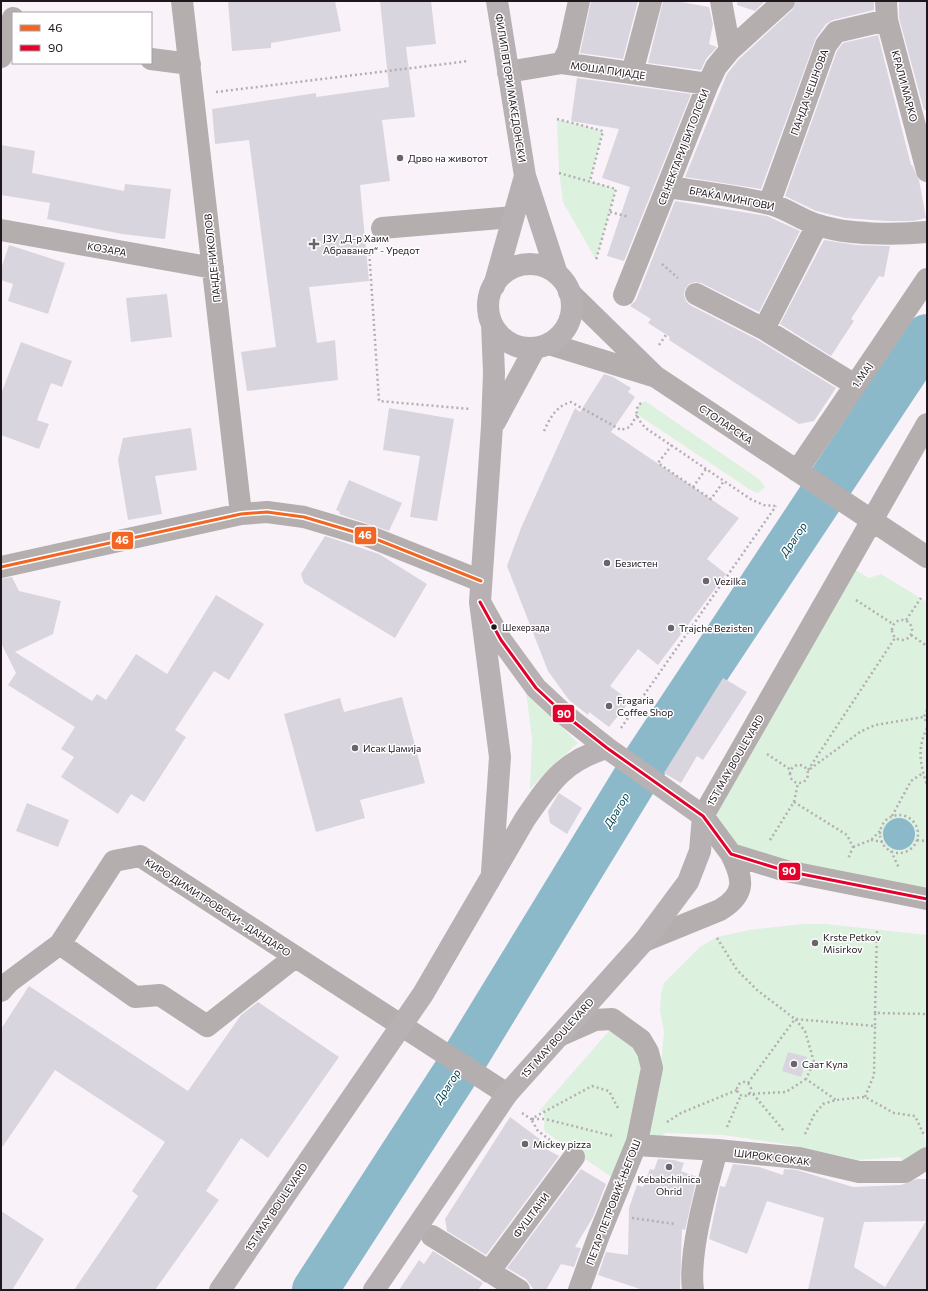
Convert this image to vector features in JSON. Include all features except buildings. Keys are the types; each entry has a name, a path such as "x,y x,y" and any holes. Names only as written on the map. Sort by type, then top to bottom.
{"main road":[{"name":"ФИЛИП ВТОРИ МАКЕДОНСКИ","path":"496,1 525,176 557,274"},
{"name":"ФИЛИП ВТОРИ МАКЕДОНСКИ","path":"494,286 525,176"},
{"path":"492,324 499,335 510,343 522,347 542,346 559,337 566,328 571,310 569,292 564,282 557,274 541,266 522,265 511,269 501,276 494,286 488,304 492,324 494,373 481,591 500,757 492,876"},
{"path":"492,426 542,346"},
{"path":"481,591 501,640 536,688 565,715 614,746 658,784 703,816"},
{"name":"1ST MAY BOULEVARD","path":"220,1290 423,994 525,819 549,784 571,763 590,753 614,746"},
{"name":"1ST MAY BOULEVARD","path":"374,1290 507,1094 644,941 688,882 700,851 703,816"}],"street":[{"name":"ПАНДЕ НИКОЛОВ","path":"182,1 241,514"},
{"path":"562,63 568,51 579,1"},
{"path":"632,73 650,1"},
{"path":"721,1 730,50"},
{"name":"СВ.НЕКТАРИЈ БИТОЛСКИ","path":"624,295 645,247 708,84 716,67 730,50 784,1"},
{"name":"КРАЛИ МАРКО","path":"886,10 927,171"},
{"name":"ПАНДА ЧЕШНОВА","path":"769,204 826,45 836,32 886,10"},
{"path":"1,57 12,13"},
{"path":"152,59 190,64"},
{"name":"МОША ПИЈАДЕ","path":"508,72 562,63 708,84"},
{"name":"БРАЌА МИНГОВИ","path":"668,187 769,204 789,210 817,225 857,232 927,232"},
{"path":"382,228 513,216"},
{"path":"764,329 817,225"},
{"name":"КОЗАРА","path":"1,230 213,268"},
{"name":"1. МАЈ","path":"801,474 855,385 927,279"},
{"path":"688,289 764,329 855,385"},
{"name":"СТОЛАРСКА","path":"569,292 656,377 927,557"},
{"name":"СТОЛАРСКА","path":"542,346 656,377"},
{"name":"1ST MAY BOULEVARD","path":"703,816 873,521 927,424"},
{"path":"1,567 241,514 268,512 304,517 368,536 481,591"},
{"path":"644,941 720,910 732,903 742,882 740,873 731,854 703,816"},
{"path":"731,854 786,870 927,899"},
{"name":"КИРО ДИМИТРОВСКИ - ДАНДАРО","path":"295,957 208,1026 160,995 135,997 60,944 114,861 140,856 295,957 400,1026"},
{"path":"1,991 8,982 60,944"},
{"name":"ПЕТАР ПЕТРОВИЌ-ЊЕГОШ","path":"559,1036 595,1020 612,1019 640,1040 648,1052 652,1068 636,1145 579,1290"},
{"path":"400,1026 507,1094"},
{"name":"ШИРОК СОКАК","path":"636,1145 717,1150 798,1158 859,1172 905,1172 926,1148"},
{"path":"693,1290 694,1254 717,1150"},
{"name":"ФУШТАНИ","path":"489,1272 574,1157"},
{"path":"432,1236 519,1290"}],"path":[{"path":"194,95 469,61"},
{"path":"556,119 603,131 590,181"},
{"path":"559,173 616,189 596,260"},
{"path":"382,228 383,238 369,239 379,401 470,409"},
{"path":"645,247 688,289"},
{"path":"659,345 666,335"},
{"path":"544,431 553,413 565,403 571,402 621,430 630,427 638,415"},
{"path":"614,746 776,506 764,505 752,500 641,424 636,408 641,403"},
{"path":"672,445 658,463 711,499 724,481"},
{"path":"693,487 706,469"},
{"path":"906,620 920,598"},
{"path":"856,600 893,624"},
{"path":"900,619 906,620 911,625 910,635 902,640 895,638 892,633 893,624 900,619"},
{"path":"910,635 927,646"},
{"path":"798,783 803,782 808,778 808,770 895,638"},
{"path":"927,710 924,717 927,723"},
{"path":"808,770 860,732 875,725 924,717"},
{"path":"927,728 920,746 920,760 927,785"},
{"path":"767,753 791,770"},
{"path":"798,783 791,778 791,770 795,766 801,765 808,770"},
{"path":"846,863 853,847 871,840 881,830 886,820 892,816 911,781 923,774"},
{"path":"769,842 794,802 798,783"},
{"path":"794,802 847,835 853,847"},
{"path":"891,851 897,852 909,850 917,840 917,828 914,822 904,816 892,816"},
{"path":"881,830 882,842"},
{"path":"871,840 882,842 891,851 899,868 897,876"},
{"path":"917,840 927,840"},
{"path":"865,1097 874,1076 877,929"},
{"path":"717,937 737,970 757,990 795,1019 805,1031 814,1062 806,1079 786,1092 741,1095"},
{"path":"875,1013 927,1014"},
{"path":"795,1019 875,1026"},
{"path":"748,1083 795,1019"},
{"path":"806,1079 836,1100"},
{"path":"665,1123 681,1112 737,1090 741,1083 748,1083"},
{"path":"748,1083 751,1089 748,1094"},
{"path":"531,1119 592,1086 609,1091 622,1116"},
{"path":"737,1090 741,1095"},
{"path":"753,1094 780,1125 798,1158"},
{"path":"717,1150 741,1095"},
{"path":"798,1158 807,1128 814,1115 823,1104 836,1100 865,1097 894,1113 915,1116 924,1132 926,1148"},
{"path":"608,1215 699,1227"}],"green space":[{"path":"557,119 603,131 590,181 616,189 596,260 563,202 559,171"},
{"path":"645,401 759,479 765,487 758,493 749,489 638,415 637,406"},
{"path":"847,565 869,578 881,574 927,602 927,899 731,854 703,816"},
{"path":"526,692 578,743 549,769 530,789 532,739"},
{"path":"803,924 826,924 927,935 927,1130 924,1133 927,1151 905,1172 900,1157 859,1160 791,1145 723,1135 665,1133 654,1145 639,1143 662,1055 664,1032 660,1011 661,994 664,983 700,947 717,937 749,930"},
{"path":"615,1024 640,1043 647,1090 613,1178 545,1132 544,1115 540,1110"}],"water":[{"path":"896,818 902,818 911,822 915,834 911,846 902,850 896,850 887,846 883,837 883,831 887,822"}],"waterway":[{"name":"Драгор","path":"315,1290 458,1069 646,761 927,337"}],"transit line":[{"name":"46","path":"1,567 241,514 267,512 304,517 368,536 481,581"},
{"name":"90","path":"480,602 501,640 536,688 565,715 607,748 703,816 731,854 786,871 927,899"}],"place":[{"name":"Дрво на животот","path":"400,158"},
{"name":"ЈЗУ „Д-р Хаим Абраванел“ - Уредот","path":"314,244"},
{"name":"Безистен","path":"607,563"},
{"name":"Vezilka","path":"706,581"},
{"name":"Шехерзада","path":"494,627"},
{"name":"Trajche Bezisten","path":"671,628"},
{"name":"Fragaria Coffee Shop","path":"609,706"},
{"name":"Исак Џамија","path":"355,748"},
{"name":"Krste Petkov Misirkov","path":"815,943"},
{"name":"Саат Кула","path":"794,1064"},
{"name":"Mickey pizza","path":"525,1144"},
{"name":"Kebabchilnica Ohrid","path":"669,1167"}]}
